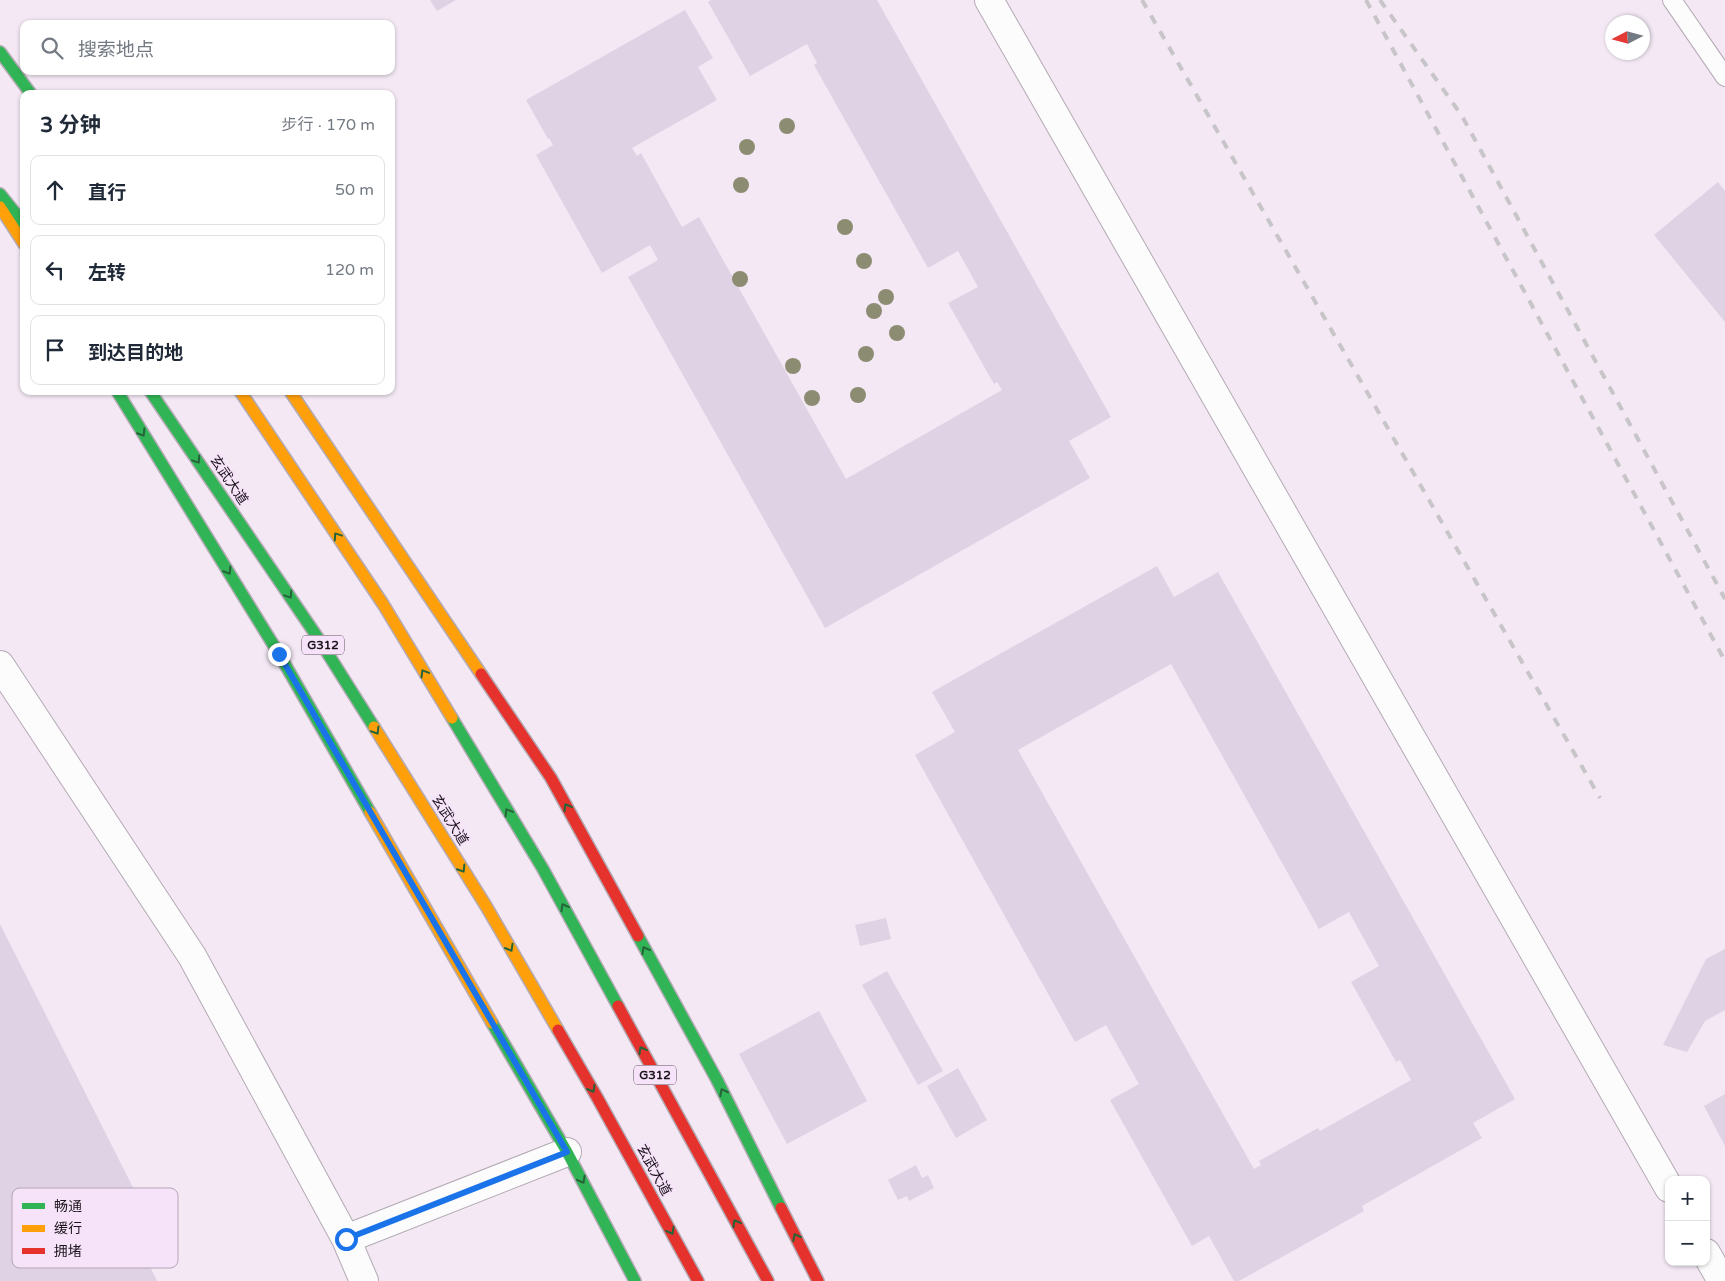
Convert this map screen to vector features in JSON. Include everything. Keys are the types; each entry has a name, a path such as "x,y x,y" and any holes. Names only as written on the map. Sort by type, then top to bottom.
{"main road":[{"path":"0,52 28,90"},
{"path":"0,52 20,75"},
{"path":"20,75 33,90"},
{"path":"0,194 20,219"},
{"path":"0,207 20,238"},
{"path":"119,395 279,654 567,1152 635,1281"},
{"name":"玄武大道","path":"153,395 318,638 486,906 598,1099 698,1281"},
{"name":"G312","path":"243,395 382,604 543,869 768,1281"},
{"path":"293,395 551,778 717,1080 818,1281"}],"street":[{"path":"989,0 1665,1181"},
{"path":"0,665 192,956 346,1239 364,1281"},
{"path":"346,1239 567,1152"},
{"path":"1710,1260 1722,1281"}],"lane":[{"path":"1672,0 1725,77"}],"building":[{"path":"430,0 456,0 437,11"},
{"path":"711,0 877,0 1111,417 1069,441 1090,478 825,628 628,277 658,260 650,245 602,273 536,155 553,145 526,100 685,10 713,58 698,67 717,100 632,148 637,156 641,153 682,227 699,217 846,479 1002,390 997,382 994,384 948,303 978,287 958,251 928,268 814,65 817,63 807,44 750,76 708,2"},
{"path":"1718,182 1725,191 1725,322 1654,235"},
{"path":"1157,566 1174,597 1218,572 1515,1099 1473,1123 1482,1138 1362,1206 1364,1211 1239,1281 1234,1281 1209,1236 1192,1246 1110,1100 1139,1084 1106,1025 1075,1042 915,755 955,732 932,692","holes":["1171,664 1319,929 1349,912 1379,966 1351,982 1396,1062 1400,1060 1411,1080 1320,1131 1318,1128 1259,1161 1261,1165 1254,1169 1018,750"]},
{"path":"886,918 891,939 860,946 855,925"},
{"path":"0,924 133,1188 12,1188 12,1268 151,1268 157,1281 0,1281"},
{"path":"1725,949 1725,1010 1705,1021 1687,1052 1663,1045 1706,959"},
{"path":"887,971 943,1071 918,1085 862,985"},
{"path":"819,1011 867,1101 787,1144 739,1054"},
{"path":"958,1068 987,1120 956,1138 927,1086"},
{"path":"1725,1094 1725,1146 1704,1106"},
{"path":"916,1165 922,1178 928,1175 934,1188 909,1201 907,1196 898,1200 888,1180"}],"railway":[{"path":"1142,0 1600,798"},
{"path":"1366,0 1725,661"},
{"path":"1380,0 1462,116 1725,599"}],"traffic: fast":[{"path":"0,52 28,90"},
{"path":"0,194 20,219"},
{"path":"119,395 279,654 370,812"},
{"path":"153,395 318,638 374,727"},
{"path":"452,718 543,869 618,1006"},
{"path":"638,936 717,1080 781,1208"},
{"path":"492,1023 567,1152 635,1281"}],"traffic: slow":[{"path":"0,207 20,238"},
{"path":"243,395 383,604 452,718"},
{"path":"293,395 481,674"},
{"path":"374,727 486,906 558,1030"},
{"path":"370,812 492,1023"}],"traffic: jam":[{"path":"481,674 551,778 638,936"},
{"path":"618,1006 768,1281"},
{"path":"558,1030 698,1281"},
{"path":"781,1208 818,1281"}],"route":[{"path":"279,654 567,1152 346,1239"}]}
